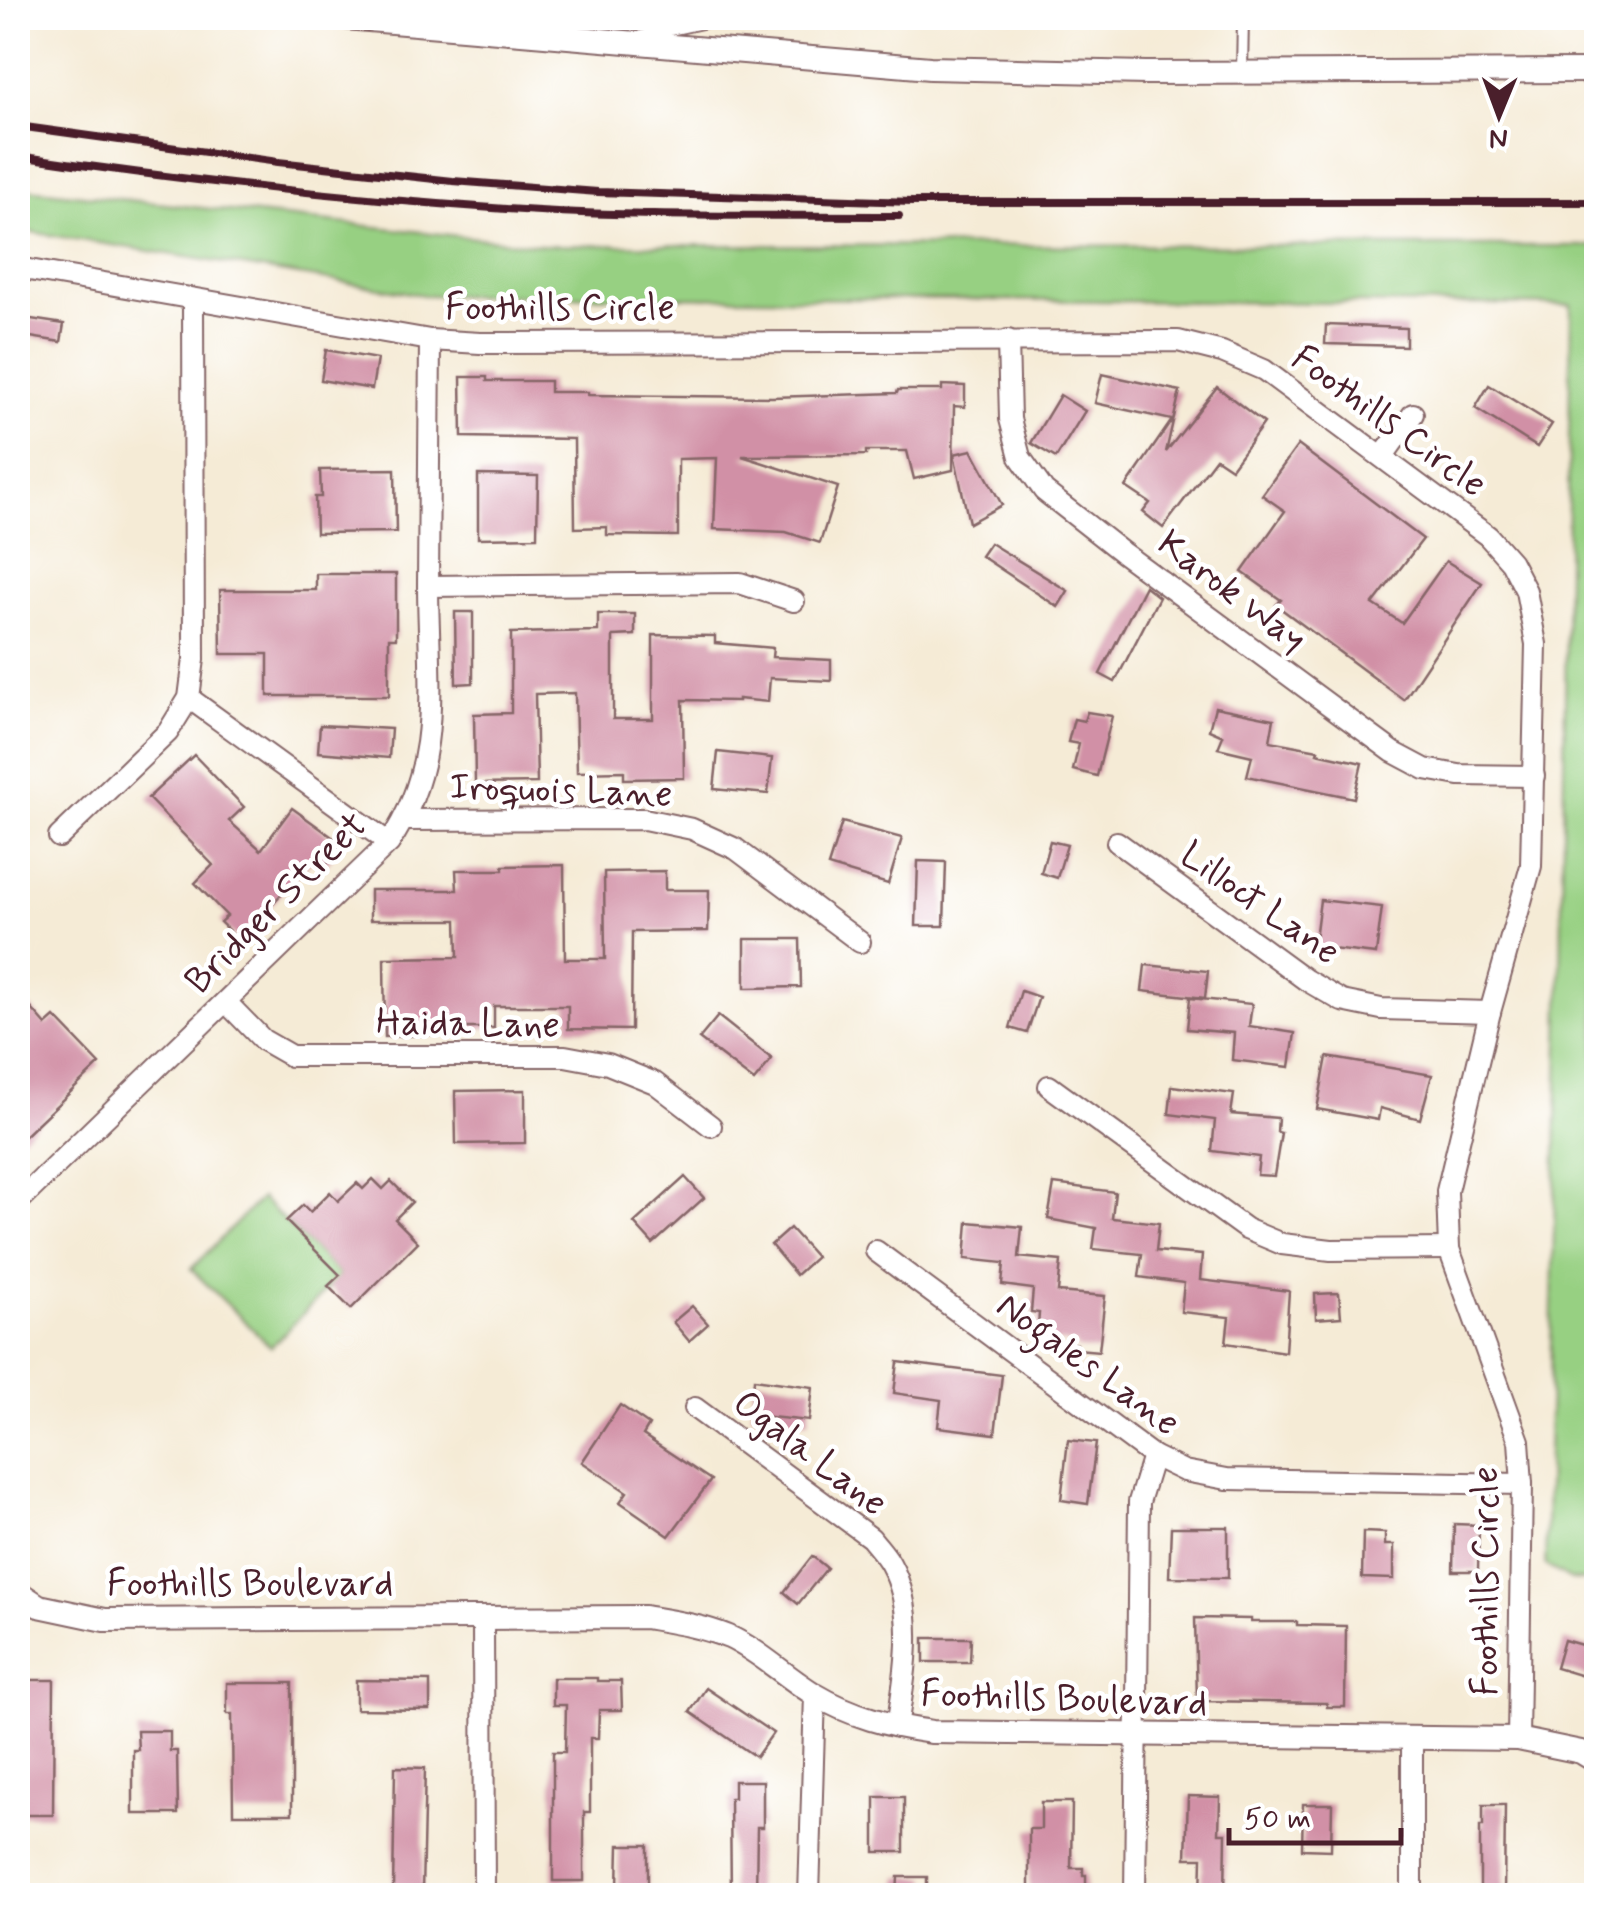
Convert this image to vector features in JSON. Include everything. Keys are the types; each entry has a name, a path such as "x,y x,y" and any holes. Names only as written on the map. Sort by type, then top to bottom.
{"street":[{"path":"346,18 475,23 616,42 930,68 1146,73 1596,71"},
{"name":"Foothills Circle","path":"18,268 430,340 1178,341 1222,352 1264,370 1488,536 1511,562 1526,591 1536,644 1532,866 1490,1012 1446,1191 1449,1250 1519,1441 1522,1484 1518,1739"},
{"path":"59,836 168,732 189,698 194,659 192,299"},
{"name":"Bridger Street","path":"18,1202 389,843 405,820 423,773 431,716 430,340"},
{"name":"Karok Way","path":"1008,340 1010,419 1020,457 1044,491 1393,752 1425,769 1459,776 1534,776"},
{"path":"1383,456 1414,414"},
{"path":"428,586 740,583 794,601"},
{"path":"189,698 389,843"},
{"name":"Iroquois Lane","path":"405,820 644,818 692,828 736,849 860,942"},
{"name":"Lilloct Lane","path":"1117,842 1306,980 1342,1001 1381,1010 1490,1012"},
{"name":"Haida Lane","path":"226,1002 263,1040 291,1056 566,1056 608,1064 655,1083 711,1126"},
{"path":"1050,1086 1246,1229 1282,1244 1331,1250 1449,1250"},
{"name":"Nogales Lane","path":"876,1251 1153,1456 1184,1471 1228,1479 1522,1484"},
{"name":"Ogala Lane","path":"695,1408 870,1538 890,1562 903,1596 908,1640 897,1727"},
{"path":"1134,1896 1139,1502 1153,1456"},
{"name":"Foothills Boulevard","path":"18,1592 39,1606 105,1620 645,1618 694,1625 733,1639 858,1717 932,1732 1518,1739 1581,1752 1596,1761"},
{"path":"483,1618 484,1896"},
{"path":"809,1896 816,1694"},
{"path":"1412,1738 1412,1896"}],"lane":[{"path":"616,42 725,18"},
{"path":"1242,72 1243,18"}],"green space":[{"path":"18,188 542,245 1596,246 1596,1581 1571,1580 1545,1565 1561,968 1571,305 423,295 18,230"},
{"path":"261,1198 340,1275 271,1347 191,1269"}],"building":[{"path":"18,317 64,324 61,342 18,335"},
{"path":"1326,325 1406,328 1406,346 1325,344"},
{"path":"326,350 377,359 372,389 321,380"},
{"path":"1102,374 1180,391 1166,452 1217,387 1264,423 1231,468 1216,458 1163,528 1143,512 1150,503 1126,487 1172,420 1095,403"},
{"path":"461,377 550,381 550,392 588,395 772,397 897,393 942,390 942,385 965,386 965,407 954,406 953,470 914,479 907,451 742,456 838,487 820,543 786,532 714,529 717,458 678,459 678,536 607,535 607,527 575,528 574,439 462,437"},
{"path":"1489,385 1552,424 1537,447 1475,408"},
{"path":"1060,395 1085,411 1056,458 1031,443"},
{"path":"1298,445 1423,539 1373,604 1402,623 1446,561 1482,583 1404,700 1276,605 1281,600 1242,572 1285,511 1262,495"},
{"path":"972,450 1002,505 969,523 954,454"},
{"path":"395,469 396,532 316,533 315,497 321,497 320,470"},
{"path":"478,475 538,476 537,537 478,538"},
{"path":"990,543 1068,591 1058,607 981,556"},
{"path":"316,574 396,574 396,638 389,638 389,696 268,696 268,654 221,654 220,590 316,590"},
{"path":"1145,586 1159,597 1115,682 1100,674"},
{"path":"455,612 473,612 473,683 456,684"},
{"path":"598,614 635,614 635,635 613,636 613,719 653,719 653,635 715,636 715,643 773,648 772,657 831,660 831,681 770,678 768,702 683,700 684,778 624,779 624,771 577,772 575,693 535,694 537,783 475,784 474,714 511,713 511,633 598,631"},
{"path":"1215,707 1274,719 1270,741 1362,763 1354,798 1247,776 1252,756 1218,748 1223,736 1209,730"},
{"path":"1087,712 1112,716 1097,776 1073,770 1079,744 1068,742 1074,719 1084,721"},
{"path":"320,725 391,729 389,758 318,752"},
{"path":"718,752 772,758 768,794 714,789"},
{"path":"194,755 244,807 229,821 261,850 292,808 342,844 326,865 315,857 245,934 242,931 236,938 220,922 227,916 195,883 213,865 148,798"},
{"path":"842,822 902,838 888,884 828,866"},
{"path":"1050,841 1067,845 1057,878 1041,873"},
{"path":"918,861 946,862 944,926 916,926"},
{"path":"564,865 565,959 605,959 604,872 665,871 665,890 709,890 708,931 632,932 631,1030 568,1029 568,1006 494,1006 494,1028 448,1028 448,1034 385,1037 384,958 458,957 457,920 370,920 370,890 457,890 456,870"},
{"path":"1320,900 1382,907 1376,954 1314,947"},
{"path":"745,939 800,939 801,987 745,988"},
{"path":"1145,965 1208,971 1205,998 1142,991"},
{"path":"1021,991 1039,997 1027,1033 1010,1028"},
{"path":"18,993 46,1025 55,1017 100,1064 18,1142"},
{"path":"1190,998 1252,1004 1249,1026 1295,1033 1290,1067 1232,1060 1234,1033 1187,1029"},
{"path":"718,1016 772,1059 754,1081 699,1039"},
{"path":"1327,1057 1432,1075 1420,1119 1380,1108 1378,1120 1317,1109"},
{"path":"1172,1086 1234,1094 1231,1114 1278,1118 1277,1132 1281,1133 1274,1176 1257,1175 1259,1157 1212,1151 1215,1120 1169,1114"},
{"path":"525,1090 525,1143 456,1144 455,1091"},
{"path":"685,1177 704,1198 653,1244 634,1223"},
{"path":"373,1179 383,1189 391,1181 412,1202 395,1219 418,1242 351,1309 328,1286 340,1275 286,1221 303,1205 310,1212 330,1192 338,1201 357,1183 363,1189"},
{"path":"1054,1184 1115,1192 1112,1218 1159,1223 1156,1251 1202,1255 1200,1280 1289,1291 1285,1352 1226,1343 1229,1317 1181,1312 1184,1283 1139,1277 1142,1254 1093,1249 1096,1228 1048,1219"},
{"path":"968,1222 1022,1227 1019,1257 1061,1261 1058,1292 1105,1296 1099,1351 1077,1349 1077,1344 1037,1340 1039,1313 1031,1312 1033,1289 1002,1285 1004,1263 965,1259"},
{"path":"790,1228 816,1257 796,1275 771,1245"},
{"path":"1339,1293 1341,1317 1316,1319 1315,1294"},
{"path":"692,1306 708,1324 689,1341 673,1322"},
{"path":"898,1362 1002,1375 995,1434 938,1427 941,1400 894,1393"},
{"path":"754,1379 813,1387 809,1421 751,1415"},
{"path":"620,1405 649,1425 643,1435 711,1480 669,1536 620,1502 627,1492 582,1462"},
{"path":"1068,1440 1096,1443 1088,1504 1061,1500"},
{"path":"1454,1524 1479,1525 1478,1571 1453,1571"},
{"path":"1171,1527 1228,1527 1228,1578 1169,1577"},
{"path":"1363,1532 1385,1533 1385,1545 1394,1545 1394,1579 1362,1578"},
{"path":"812,1556 827,1568 798,1604 784,1592"},
{"path":"1195,1618 1346,1626 1345,1707 1327,1707 1327,1703 1197,1701"},
{"path":"924,1638 971,1638 970,1662 924,1662"},
{"path":"1564,1640 1596,1649 1596,1680 1556,1668"},
{"path":"553,1678 621,1681 622,1710 599,1710 598,1738 590,1738 590,1812 584,1812 584,1881 553,1881 553,1752 565,1752 566,1705 553,1705"},
{"path":"18,1680 54,1680 53,1815 18,1815"},
{"path":"356,1680 430,1681 430,1710 356,1709"},
{"path":"227,1683 292,1683 292,1814 233,1814 232,1714 227,1714"},
{"path":"706,1688 773,1733 756,1757 690,1712"},
{"path":"137,1731 170,1731 170,1751 177,1751 178,1814 133,1814 133,1750 138,1750"},
{"path":"395,1767 425,1768 422,1892 393,1892"},
{"path":"734,1781 763,1781 763,1827 757,1827 756,1896 731,1896 730,1798 734,1798"},
{"path":"1188,1796 1220,1797 1219,1833 1226,1833 1225,1896 1201,1896 1202,1858 1186,1858"},
{"path":"875,1797 904,1797 904,1852 875,1852"},
{"path":"1041,1802 1072,1802 1071,1868 1083,1868 1086,1896 1029,1896 1029,1829 1041,1829"},
{"path":"1303,1804 1332,1804 1331,1850 1302,1849"},
{"path":"1483,1805 1505,1805 1504,1896 1480,1896"},
{"path":"619,1845 648,1845 648,1887 618,1887"},
{"path":"898,1877 927,1877 927,1896 897,1896"}],"railway":[{"path":"18,126 278,162 598,192 912,202 1596,202"},
{"path":"18,156 262,187 506,209 653,215 899,216"}]}
